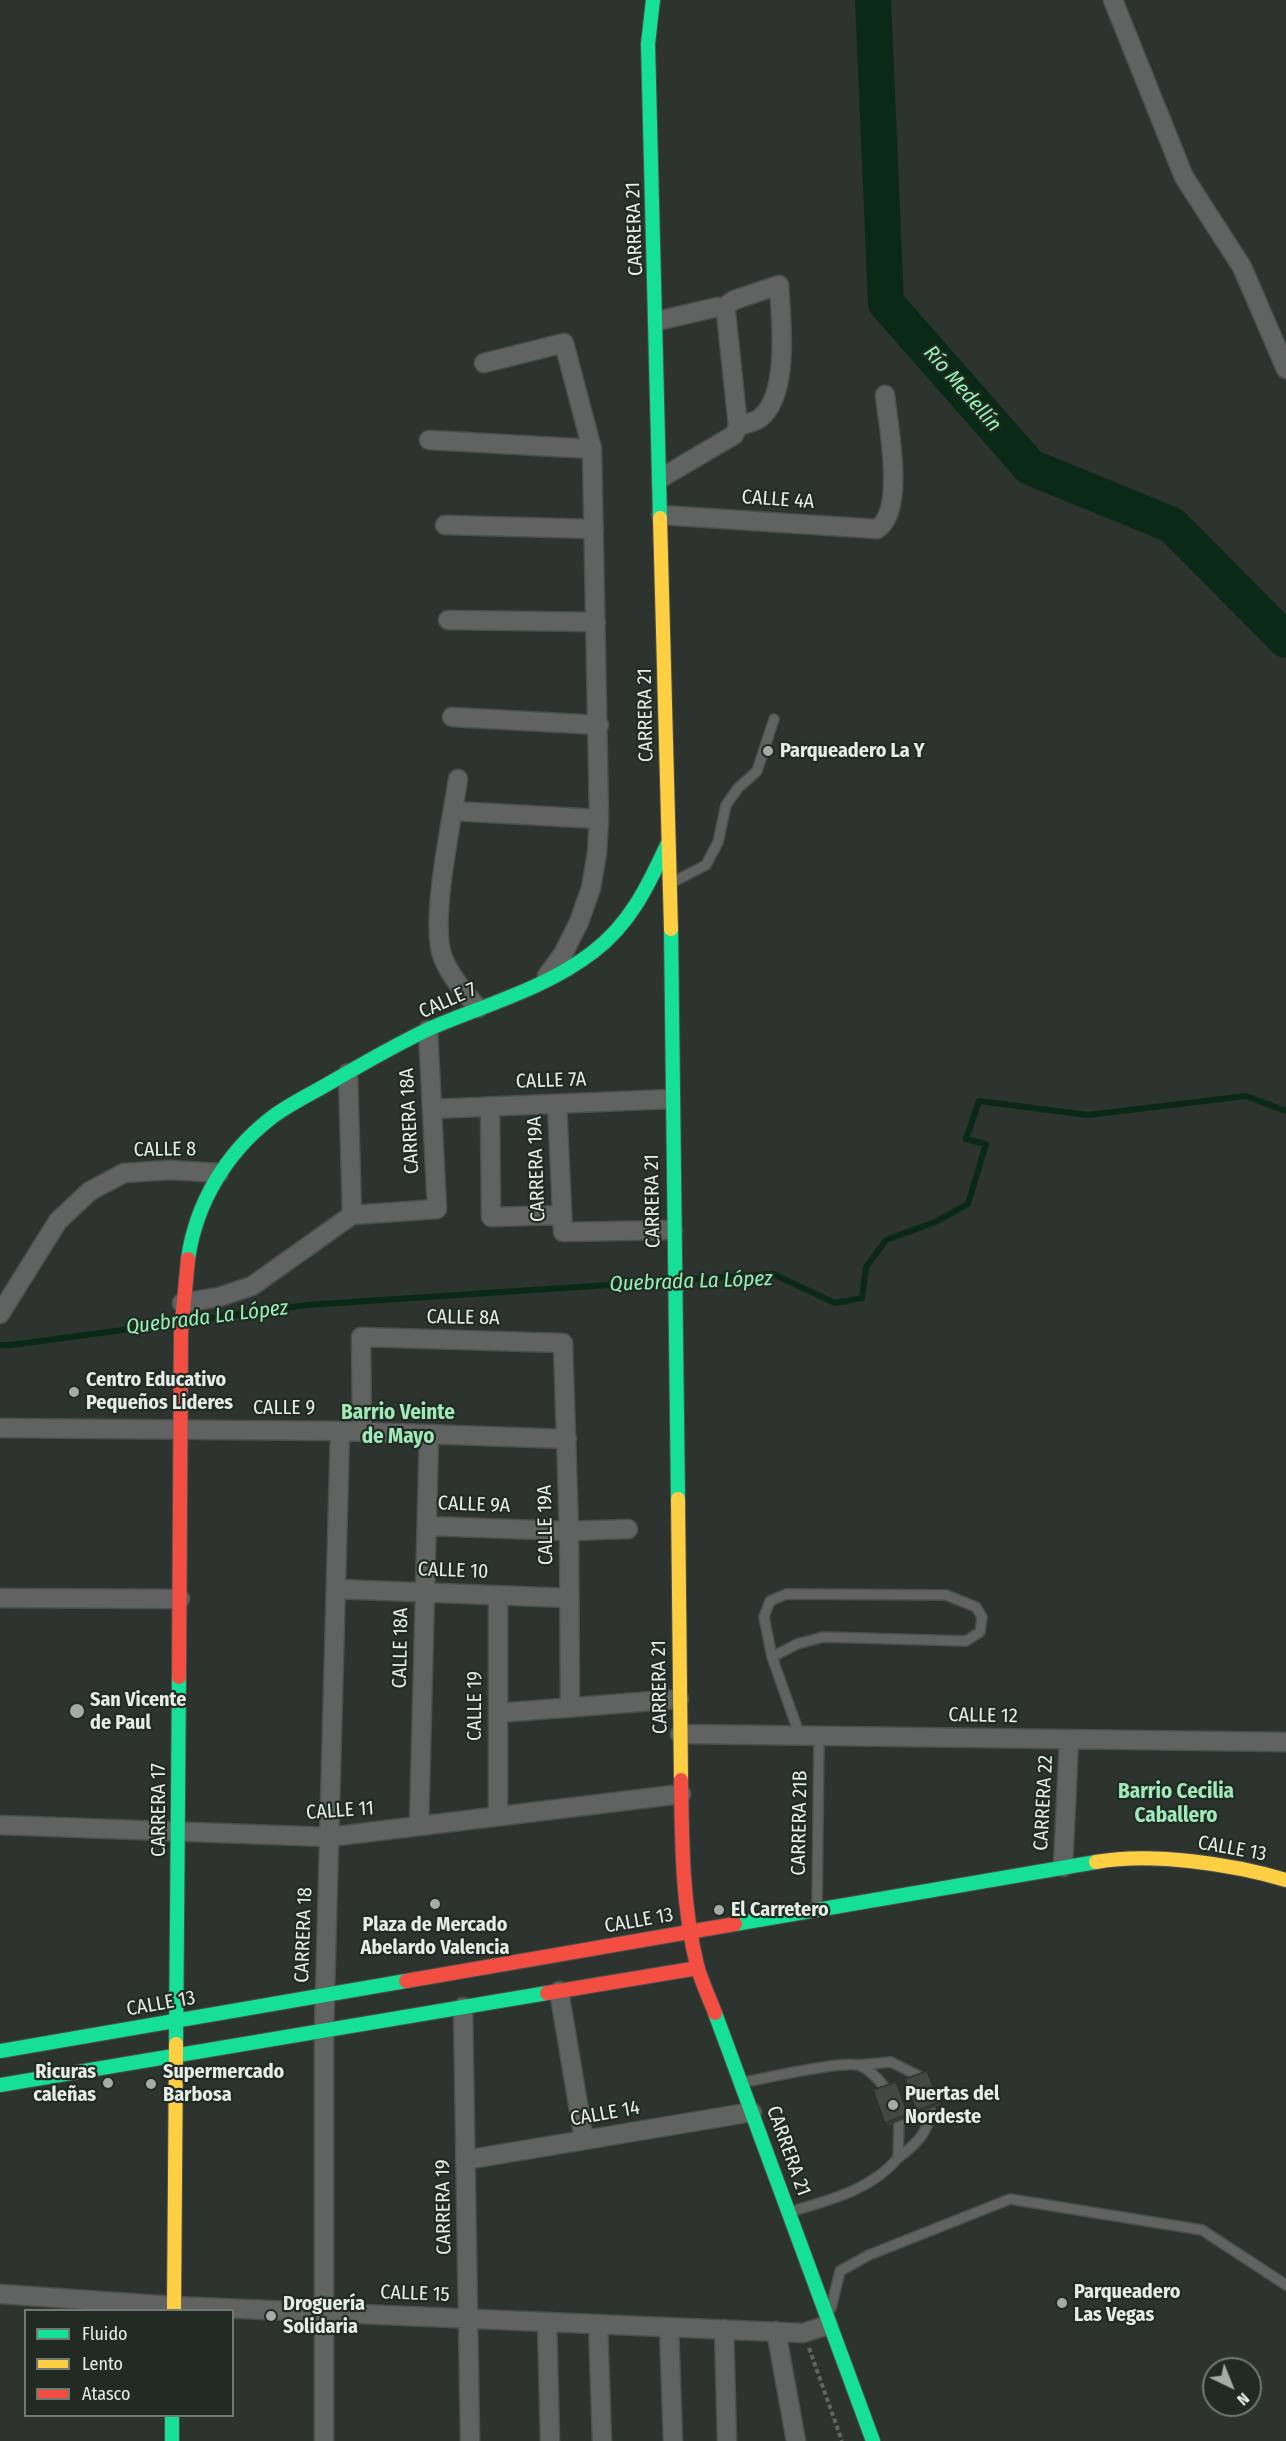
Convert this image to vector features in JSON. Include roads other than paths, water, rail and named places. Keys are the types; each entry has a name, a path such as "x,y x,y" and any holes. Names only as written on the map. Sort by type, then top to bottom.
{"street":[{"name":"CARRERA 21","path":"653,0 648,44 662,514 667,845 670,883 682,1846 690,1932 698,1968 743,2082 828,2325 873,2441"},
{"path":"1113,0 1184,177 1242,267 1286,369"},
{"path":"723,309 734,300 779,285 783,359 775,391 768,408 759,419 738,426"},
{"path":"657,321 718,307 723,309 726,314 738,426 734,435 661,478"},
{"path":"484,363 564,343 592,449 599,725 597,853 591,888 579,922 563,954 543,983"},
{"name":"CALLE 4A","path":"662,514 877,529 886,520 894,484 885,395"},
{"path":"429,440 592,449"},
{"path":"445,525 594,529"},
{"path":"448,620 596,622"},
{"path":"452,717 599,725"},
{"path":"458,779 437,924 443,958 459,985 478,1008"},
{"path":"453,811 599,819"},
{"name":"CALLE 7","path":"219,1173 271,1118 428,1030 543,983 593,952 621,926 643,897 667,845"},
{"name":"CARRERA 18A","path":"352,1215 437,1209 428,1030"},
{"path":"182,1307 252,1286 352,1215 348,1073"},
{"name":"CALLE 7A","path":"432,1109 671,1099"},
{"name":"CARRERA 19A","path":"557,1104 562,1223"},
{"path":"490,1106 490,1217 673,1230"},
{"name":"CALLE 8","path":"0,1314 58,1221 90,1191 124,1173 170,1170 219,1173"},
{"name":"CARRERA 17","path":"174,2308 178,2055 182,1307 192,1231 219,1173"},
{"name":"CALLE 8A","path":"362,1432 361,1337 563,1343"},
{"name":"CALLE 19A","path":"563,1343 569,1531 570,1708"},
{"name":"CALLE 9","path":"0,1428 340,1431 567,1439"},
{"name":"CARRERA 18","path":"324,2441 324,2030 340,1431"},
{"name":"CALLE 18A","path":"419,1826 429,1434"},
{"name":"CALLE 9A","path":"427,1526 569,1531 628,1529"},
{"name":"CALLE 10","path":"336,1589 569,1598"},
{"name":"CALLE 19","path":"498,1595 498,1816"},
{"path":"0,1598 180,1599"},
{"path":"498,1713 680,1700"},
{"name":"CALLE 12","path":"680,1734 1286,1742"},
{"name":"CARRERA 22","path":"1063,1867 1069,1740"},
{"name":"CALLE 11","path":"0,1825 329,1837 681,1794"},
{"name":"CALLE 13","path":"0,2051 1101,1861 1174,1859 1263,1872 1286,1880"},
{"path":"0,2085 698,1968"},
{"path":"559,1991 584,2140"},
{"name":"CARRERA 19","path":"463,2007 470,2441"},
{"name":"CALLE 14","path":"465,2160 752,2112"},
{"name":"CALLE 15","path":"0,2294 204,2309"},
{"name":"CALLE 15","path":"234,2310 803,2333 828,2325"},
{"path":"546,2322 550,2441"},
{"path":"598,2324 602,2441"},
{"path":"669,2327 673,2441"},
{"path":"724,2330 727,2441"},
{"path":"776,2331 796,2441"},
{"path":"172,2417 172,2441"}],"lane":[{"path":"670,883 705,865 718,842 726,805 738,788 757,771 774,719"},
{"path":"772,1657 797,1644 823,1637 966,1641 980,1632 982,1617 976,1607 946,1595 786,1594 771,1601 764,1617 772,1657 800,1736"},
{"name":"CARRERA 21B","path":"816,1910 819,1736"},
{"path":"743,2082 807,2070 891,2062 921,2077"},
{"path":"857,2065 875,2075 886,2089"},
{"path":"790,2212 849,2194 880,2176 920,2138 928,2125 930,2109"},
{"path":"898,2158 899,2121"},
{"path":"828,2325 840,2271 869,2255 1010,2199 1202,2230 1286,2285"}],"waterway":[{"name":"Río Medellín","path":"873,0 886,303 1030,467 1172,525 1286,640"},
{"name":"Quebrada La López","path":"681,1280 773,1274 835,1303 862,1298 866,1267 886,1240 935,1222 968,1204 986,1144 966,1139 979,1101 1088,1115 1246,1096 1286,1111"},
{"name":"Quebrada La López","path":"188,1321 307,1305 668,1281"},
{"name":"Quebrada La López","path":"0,1345 175,1323"}],"place":[{"name":"Parqueadero La Y","path":"768,751"},
{"name":"Centro Educativo Pequeños Lideres","path":"74,1392"},
{"name":"San Vicente de Paul","path":"77,1711"},
{"name":"Plaza de Mercado Abelardo Valencia","path":"435,1904"},
{"name":"El Carretero","path":"719,1910"},
{"name":"Ricuras caleñas","path":"108,2083"},
{"name":"Supermercado Barbosa","path":"151,2084"},
{"name":"Puertas del Nordeste","path":"893,2105"},
{"name":"Parqueadero Las Vegas","path":"1062,2303"},
{"name":"Droguería Solidaria","path":"271,2316"}],"district":[{"name":"Barrio Veinte de Mayo","path":"398,1425"},
{"name":"Barrio Cecilia Caballero","path":"1176,1804"}]}
